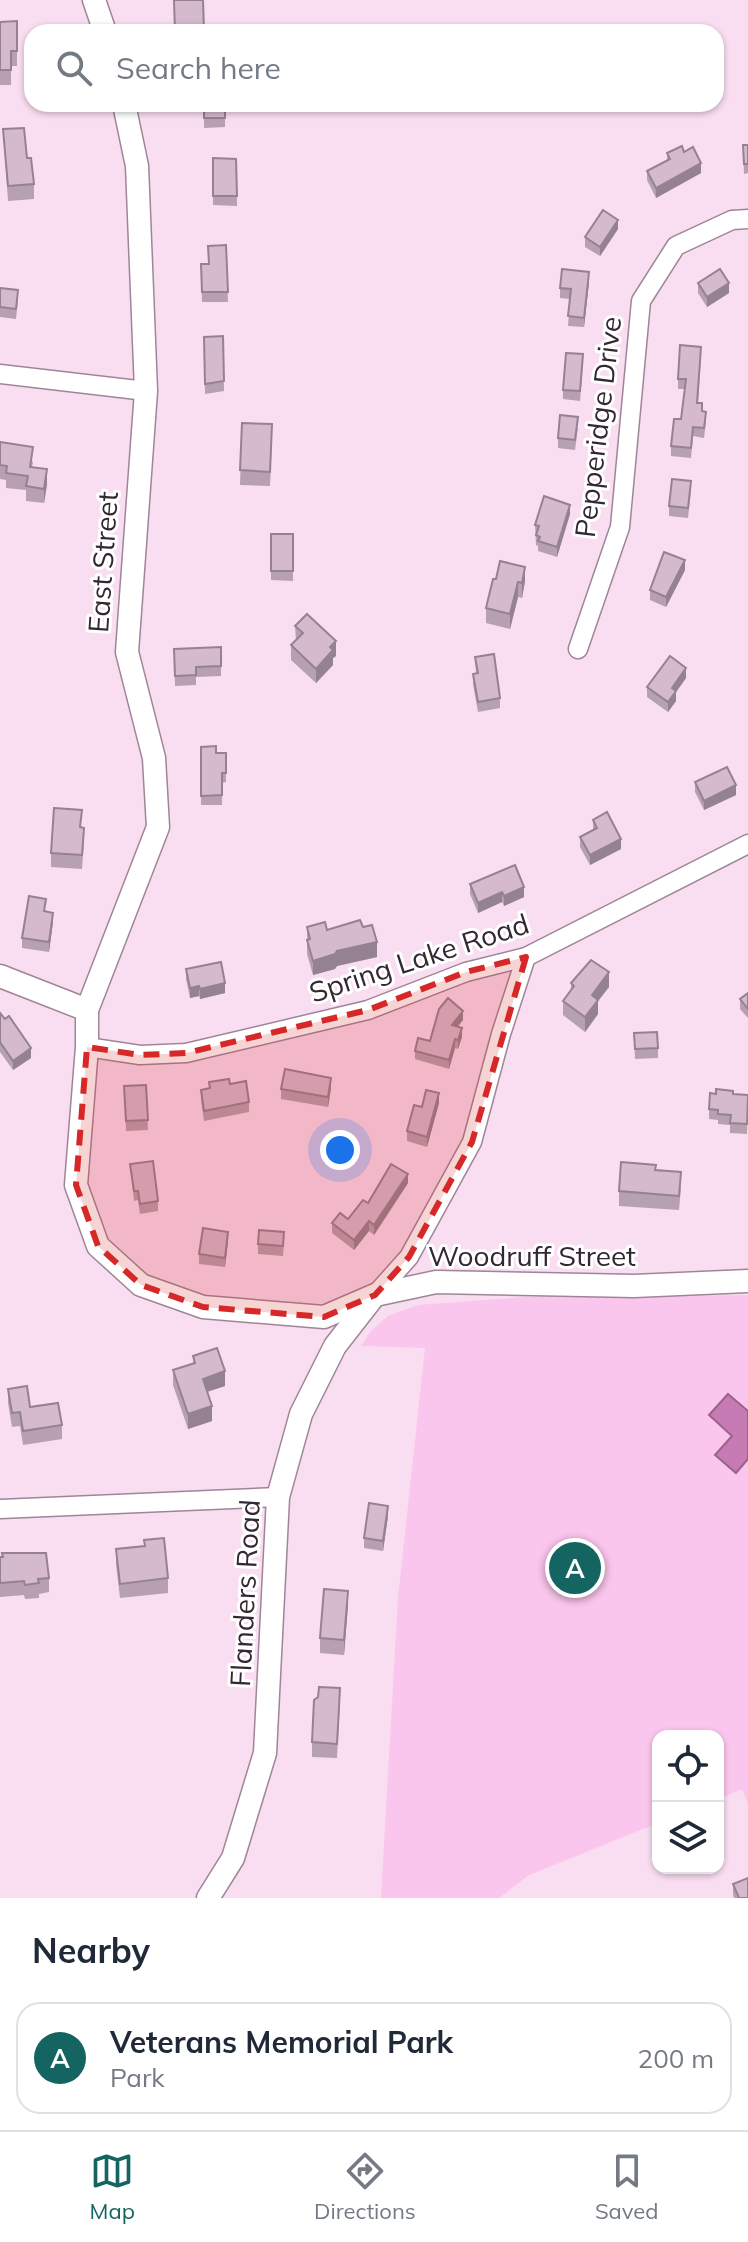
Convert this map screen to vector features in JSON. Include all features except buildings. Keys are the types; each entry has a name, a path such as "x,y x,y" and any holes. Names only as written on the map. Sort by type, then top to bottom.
{"street":[{"path":"94,0 102,24"},
{"name":"East Street","path":"87,1010 158,827 154,758 127,652 146,391 137,166 126,112"},
{"name":"Pepperidge Drive","path":"578,649 620,527 641,301 676,246 732,220 748,219"},
{"path":"0,374 146,391"},
{"name":"Spring Lake Road","path":"87,1047 140,1055 186,1053 368,1010 466,972 526,957 748,844"},
{"name":"Flanders Road","path":"208,1898 233,1858 265,1753 278,1497 301,1414 335,1346 409,1257 472,1142 501,1034 526,957"},
{"path":"0,976 87,1010"},
{"name":"Woodruff Street","path":"87,1010 76,1185 98,1246 141,1285 203,1307 324,1317 375,1295 436,1282 634,1286 748,1281"},
{"path":"0,1509 278,1497"}],"highlighted area":[{"path":"526,957 472,1142 430,1221 409,1257 375,1295 324,1317 203,1307 141,1285 98,1246 76,1185 87,1047 140,1055 186,1053 368,1010 466,972"}],"shaded area":[{"path":"748,1295 748,1804 742,1789 724,1796 724,1730 652,1730 652,1825 529,1875 499,1898 381,1898 398,1598 425,1348 361,1346 370,1332 388,1316 418,1305 526,1297"},
{"path":"728,1394 748,1411 748,1459 736,1473 715,1455 732,1436 709,1415"}],"place":[{"name":"Veterans Memorial Park","path":"575,1568"}]}
